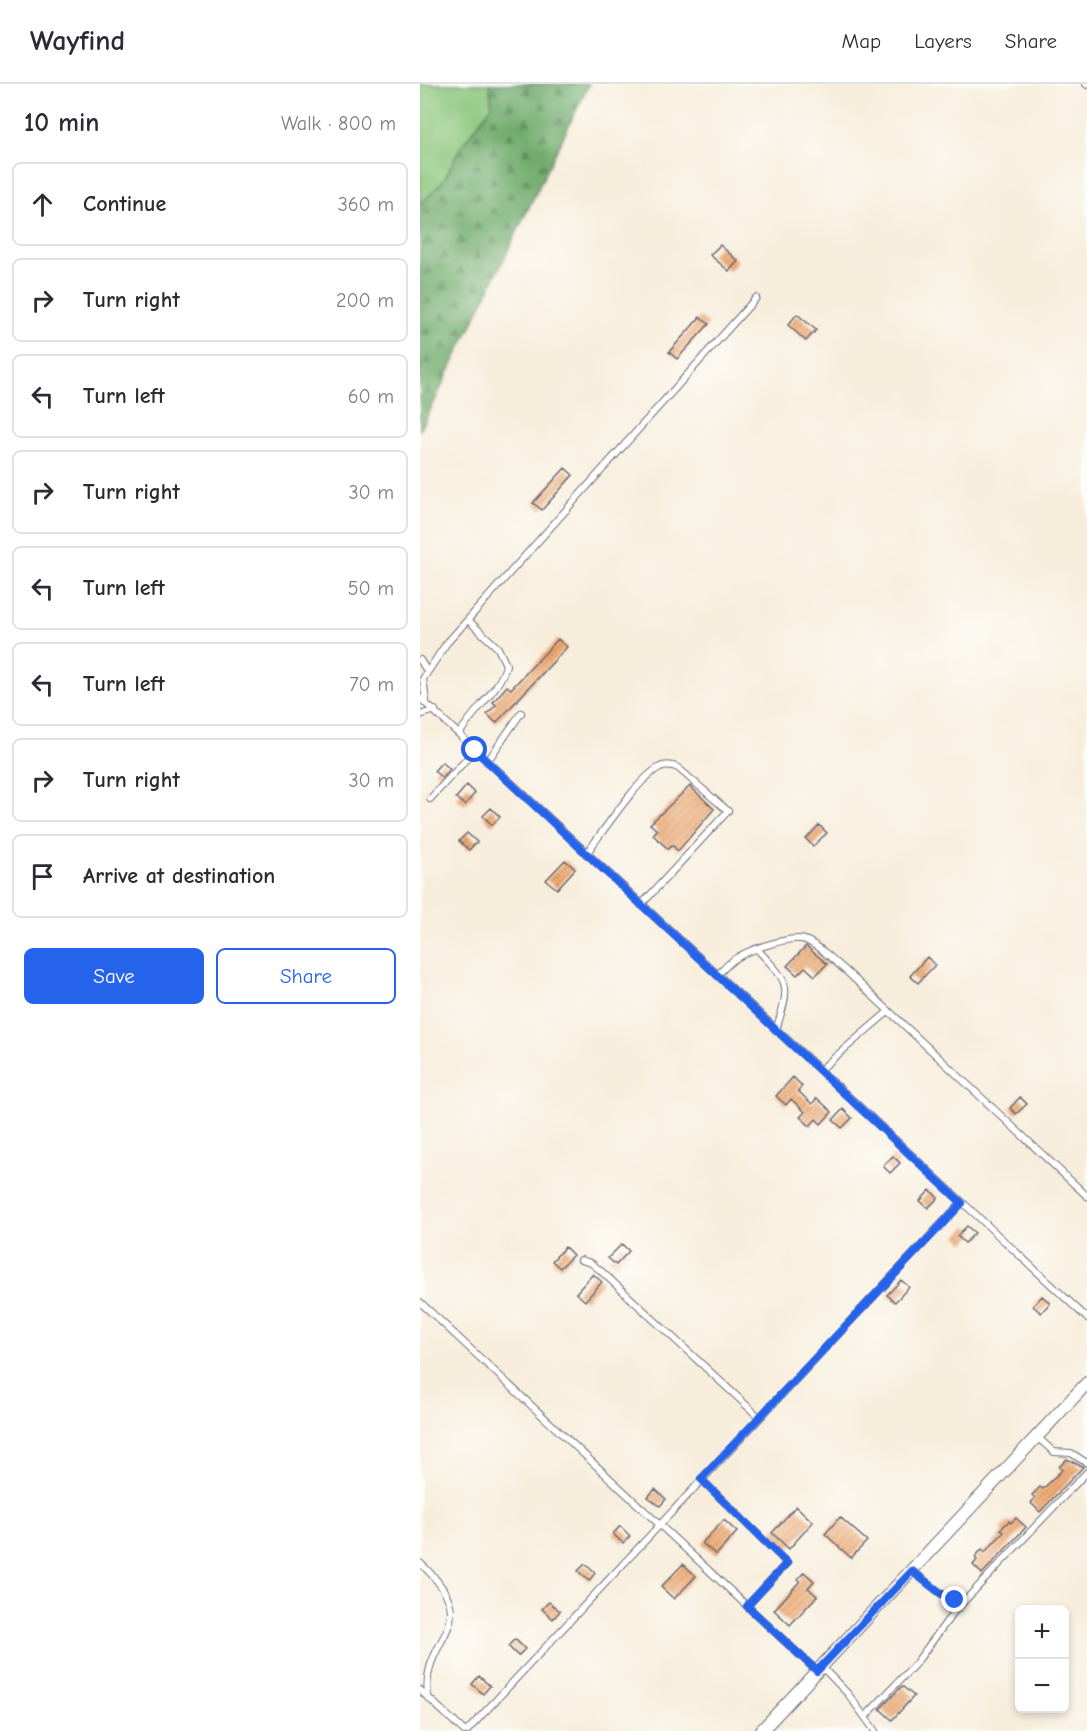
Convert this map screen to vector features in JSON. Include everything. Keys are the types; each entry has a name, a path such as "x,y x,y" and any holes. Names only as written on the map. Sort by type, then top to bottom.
{"street":[{"path":"761,1731 1087,1383"}],"lane":[{"path":"756,298 446,644 423,679 423,699 586,854 821,1069 1087,1318"},
{"path":"460,733 482,701 501,680 506,665 498,648 469,621"},
{"path":"420,660 427,671"},
{"path":"420,716 435,710"},
{"path":"488,762 521,713"},
{"path":"430,799 475,750"},
{"path":"586,854 641,784 662,766 670,765 678,768 729,811 641,905"},
{"path":"717,975 736,958 757,949 794,939 804,940 846,971 1087,1196"},
{"path":"757,949 787,983 787,993 776,1030"},
{"path":"821,1069 889,1011"},
{"path":"420,1690 465,1731 962,1203"},
{"path":"581,1260 601,1270 759,1417"},
{"path":"420,1302 747,1606 819,1669 865,1717 875,1731"},
{"path":"1036,1437 1054,1452 1071,1453 1087,1463"},
{"path":"865,1717 916,1663 965,1600 1087,1472"},
{"path":"701,1479 787,1563 747,1606"},
{"path":"420,1563 440,1581 449,1606 446,1621 425,1658"},
{"path":"912,1571 947,1598 965,1600"},
{"path":"428,1696 423,1675 430,1651"}],"green space":[{"path":"420,84 489,84 492,106 460,148 444,180 420,205"},
{"path":"489,84 589,84 420,431 420,205 444,180 460,148 492,106"}],"building":[{"path":"720,245 738,261 729,271 710,255"},
{"path":"797,314 816,330 806,341 788,325"},
{"path":"700,317 709,324 677,359 669,352"},
{"path":"565,468 573,475 542,510 533,503"},
{"path":"558,639 567,647 496,723 487,714 496,705 493,702 507,686 511,689"},
{"path":"442,762 450,769 442,778 434,771"},
{"path":"467,785 475,793 465,805 456,798"},
{"path":"690,786 714,809 678,851 672,845 668,849 653,835 657,830 650,824"},
{"path":"491,808 500,817 492,825 483,816"},
{"path":"819,825 827,833 813,846 806,839"},
{"path":"467,833 477,842 469,850 459,841"},
{"path":"565,860 575,869 557,889 546,880"},
{"path":"806,946 827,964 815,976 805,967 797,975 787,966"},
{"path":"927,957 935,965 918,983 910,976"},
{"path":"793,1077 802,1086 798,1091 812,1104 817,1098 832,1112 821,1124 816,1119 810,1126 800,1117 805,1112 791,1099 786,1105 776,1096"},
{"path":"1020,1097 1027,1104 1016,1114 1010,1108"},
{"path":"843,1109 852,1118 842,1128 833,1120"},
{"path":"893,1156 900,1163 890,1173 883,1166"},
{"path":"930,1190 938,1198 928,1208 920,1201"},
{"path":"967,1226 975,1233 965,1243 957,1236"},
{"path":"622,1244 629,1251 616,1265 608,1258"},
{"path":"565,1247 573,1255 560,1268 552,1261"},
{"path":"593,1274 602,1282 585,1301 576,1293"},
{"path":"901,1280 909,1287 895,1302 887,1295"},
{"path":"1042,1296 1050,1303 1041,1313 1033,1306"},
{"path":"1067,1459 1083,1467 1040,1512 1031,1503 1035,1498 1032,1495 1040,1487 1043,1489 1062,1470 1059,1467"},
{"path":"655,1489 666,1499 660,1506 648,1497"},
{"path":"796,1506 813,1522 789,1549 772,1533"},
{"path":"840,1517 867,1541 851,1558 825,1534"},
{"path":"1016,1518 1026,1527 982,1574 973,1565 977,1560 975,1557 982,1549 985,1552 1004,1532 1001,1529"},
{"path":"724,1520 737,1532 716,1555 702,1543"},
{"path":"620,1526 630,1536 623,1543 613,1534"},
{"path":"585,1564 595,1573 589,1581 578,1571"},
{"path":"683,1564 696,1576 674,1599 661,1587"},
{"path":"804,1572 814,1581 808,1588 817,1596 790,1625 774,1610 800,1581 798,1579"},
{"path":"549,1602 560,1611 553,1619 542,1609"},
{"path":"515,1639 525,1649 518,1656 508,1646"},
{"path":"479,1676 490,1686 483,1694 472,1684"},
{"path":"902,1686 914,1696 892,1720 880,1709"}],"route":[{"path":"475,750 776,1030 821,1069 962,1203 701,1479 787,1563 747,1606 817,1671 912,1571 947,1598 955,1600"}]}
